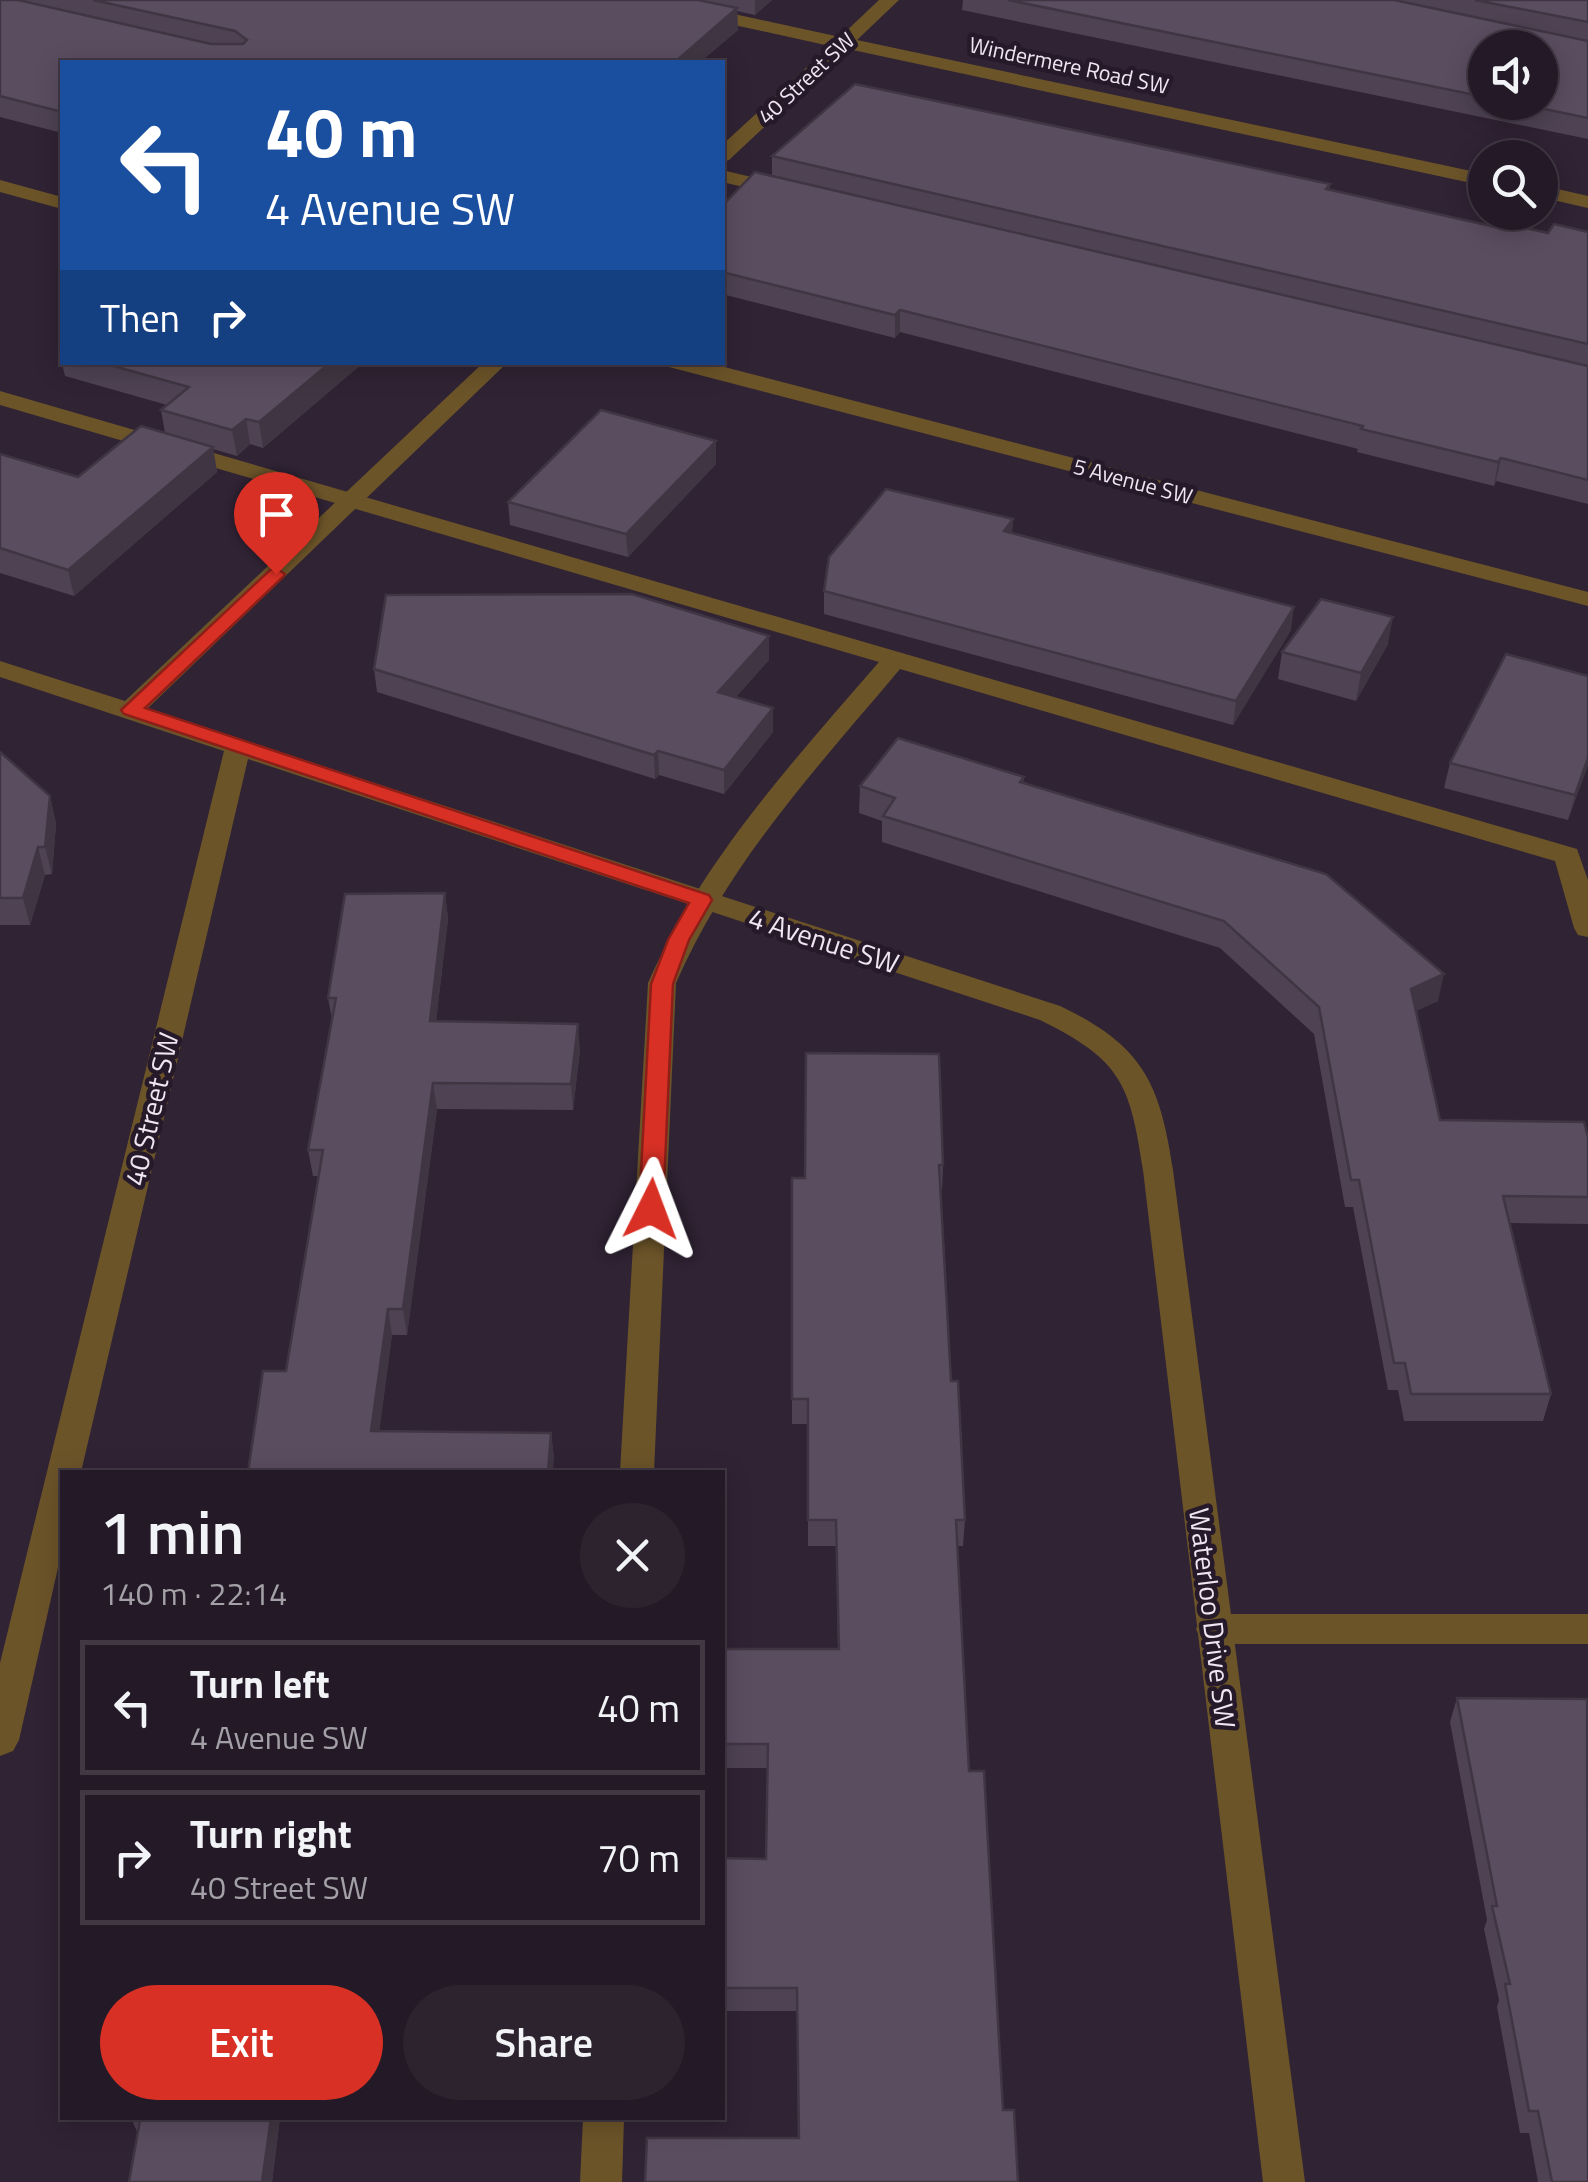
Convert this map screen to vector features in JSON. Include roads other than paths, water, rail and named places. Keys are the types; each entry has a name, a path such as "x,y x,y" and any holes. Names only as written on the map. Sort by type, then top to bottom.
{"street":[{"name":"Windermere Road SW","path":"643,0 1468,176"},
{"name":"40 Street SW","path":"725,153 890,0"},
{"path":"725,177 802,194"},
{"path":"0,186 60,202"},
{"path":"1558,195 1588,202"},
{"path":"131,710 494,365"},
{"name":"5 Avenue SW","path":"689,365 1588,599"},
{"path":"0,398 1567,855 1588,928"},
{"path":"637,1470 662,984 678,940 720,868 898,657"},
{"name":"4 Avenue SW","path":"0,668 1050,1014 1088,1030 1126,1059"},
{"name":"40 Street SW","path":"64,1470 238,746"},
{"name":"Waterloo Drive SW","path":"1126,1059 1150,1108 1284,2182"},
{"name":"40 Street SW","path":"0,1740 60,1489"},
{"path":"1214,1629 1588,1629"},
{"path":"601,2182 604,2120"}]}
